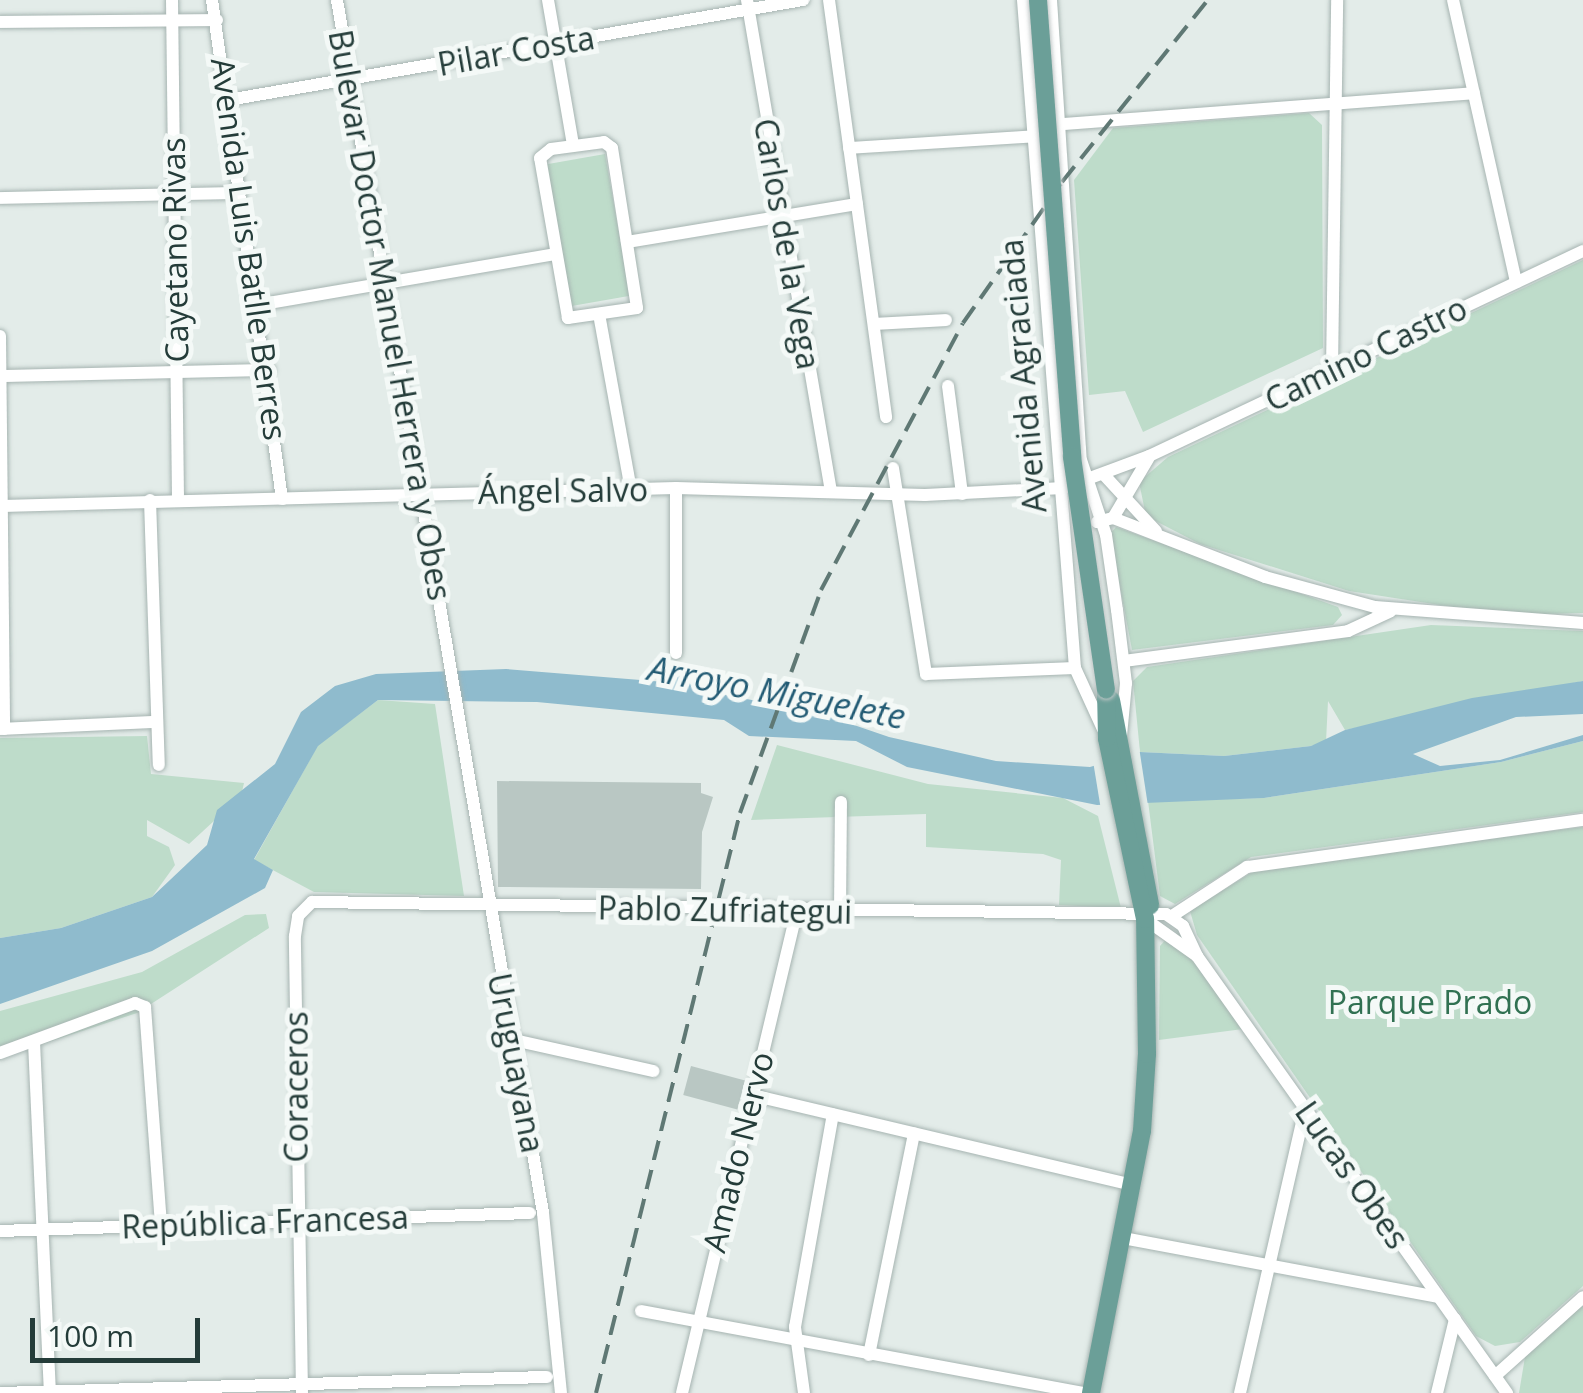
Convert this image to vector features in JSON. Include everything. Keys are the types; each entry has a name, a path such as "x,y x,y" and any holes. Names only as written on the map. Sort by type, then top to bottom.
{"main road":[{"name":"Avenida Agraciada","path":"1038,0 1072,457 1145,919 1146,1074 1124,1238 1091,1393"},
{"name":"Avenida Agraciada","path":"1100,1393 1128,1250 1124,1238"}],"street":[{"name":"Cayetano Rivas","path":"172,0 178,500"},
{"name":"Avenida Luis Batlle Berres","path":"212,0 269,370 282,499"},
{"name":"Bulevar Doctor Manuel Herrera y Obes","path":"337,0 460,734"},
{"path":"548,0 573,145"},
{"name":"Pilar Costa","path":"228,100 555,44 748,5 803,0"},
{"path":"829,0 886,417"},
{"name":"Avenida Agraciada","path":"1024,0 1075,668 1114,737"},
{"name":"Avenida Agraciada","path":"1051,0 1057,125 1087,483 1108,520 1124,661 1114,737"},
{"path":"1332,370 1337,0"},
{"path":"1454,0 1516,282"},
{"name":"Carlos de la Vega","path":"748,5 830,488"},
{"path":"0,22 217,20"},
{"path":"849,148 1050,135 1057,125 1474,93"},
{"path":"573,145 612,148 627,242 637,308 568,318 539,164 551,149 573,145"},
{"path":"0,198 175,198 240,193"},
{"path":"627,242 856,204"},
{"name":"Camino Castro","path":"1062,488 1087,483 1149,456 1583,251"},
{"path":"257,305 555,254"},
{"path":"598,314 631,490"},
{"path":"875,324 946,320"},
{"path":"0,336 2,729 158,722"},
{"path":"0,376 269,370"},
{"path":"948,386 962,494"},
{"path":"1108,520 1149,456"},
{"path":"892,468 926,674 1075,668"},
{"path":"1104,476 1162,536"},
{"path":"676,488 676,653"},
{"name":"Ángel Salvo","path":"2,506 676,488 830,488 962,494 1062,488"},
{"path":"150,500 160,765"},
{"path":"1067,524 1108,520 1162,536 1265,577 1393,610 1583,623"},
{"path":"1124,661 1348,630 1393,610"},
{"name":"Uruguayana","path":"460,734 510,1045 543,1213 561,1393"},
{"path":"840,912 841,802"},
{"path":"1145,919 1172,916 1248,866 1583,820"},
{"name":"Pablo Zufriategui","path":"306,905 488,905 1145,919"},
{"name":"Coraceros","path":"302,1389 296,1222 295,936 306,905"},
{"name":"Amado Nervo","path":"682,1393 797,912"},
{"name":"Lucas Obes","path":"1172,916 1507,1393"},
{"name":"Lucas Obes","path":"1145,919 1198,956"},
{"path":"0,1053 135,1003 152,1024 162,1225"},
{"path":"34,1042 50,1392"},
{"path":"510,1045 653,1071"},
{"path":"752,1095 1132,1185"},
{"path":"1240,1393 1306,1110"},
{"path":"804,1393 795,1327 833,1114"},
{"path":"869,1355 914,1134"},
{"name":"República Francesa","path":"0,1231 530,1213"},
{"path":"1124,1238 1270,1262 1438,1297"},
{"path":"1495,1376 1583,1297"},
{"path":"641,1311 1082,1393"},
{"path":"1437,1393 1454,1320"},
{"path":"0,1393 302,1389 547,1377"}],"green space":[{"path":"1309,113 1322,125 1323,348 1143,432 1125,391 1089,395 1074,180 1113,128"},
{"path":"605,154 630,296 569,307 544,165"},
{"path":"1583,260 1583,613 1505,615 1349,591 1200,544 1146,516 1139,482 1168,457"},
{"path":"1116,527 1338,607 1342,615 1333,625 1132,650 1110,534"},
{"path":"1431,625 1583,631 1583,681 1345,730 1328,701 1326,742 1311,746 1224,756 1140,752 1133,681 1147,667"},
{"path":"378,700 435,704 464,896 314,892 254,860 318,745"},
{"path":"147,736 151,774 244,783 241,796 189,844 147,820 147,836 169,847 175,865 152,897 61,928 0,938 0,738"},
{"path":"1583,741 1583,812 1251,857 1175,904 1160,896 1148,801 1264,798 1501,762"},
{"path":"777,745 928,784 1063,798 1098,816 1121,908 1059,905 1061,860 1043,854 926,847 926,814 751,820"},
{"name":"Parque Prado","path":"1583,827 1583,1286 1520,1342 1495,1346 1476,1336 1197,935 1190,911 1257,869"},
{"path":"266,914 269,928 137,1013 0,1058 0,1011 142,972 245,915"},
{"path":"1168,937 1179,942 1243,1029 1159,1040 1160,946"},
{"path":"1583,1304 1583,1393 1519,1393 1525,1357"}],"water":[{"path":"506,669 665,682 680,676 698,690 816,712 889,737 996,761 1090,767 1140,752 1224,756 1311,746 1345,730 1472,698 1583,681 1583,714 1516,717 1413,754 1440,766 1500,760 1583,735 1583,741 1501,762 1264,798 1097,805 907,767 856,741 749,736 724,720 537,702 378,700 318,746 254,859 273,870 265,888 152,951 0,1004 0,938 61,928 152,897 207,845 217,810 275,764 301,712 335,686 376,674"}],"pier":[{"path":"1139,747 1148,806 1101,810 1093,761"}],"building":[{"path":"497,781 701,783 701,793 713,797 702,832 701,889 498,887"},
{"path":"691,1066 745,1080 737,1109 683,1095"}],"railway":[{"path":"596,1393 740,813 821,590 963,323 1062,182 1208,0"}],"water label":[{"name":"Arroyo Miguelete","path":"777,692"}]}
